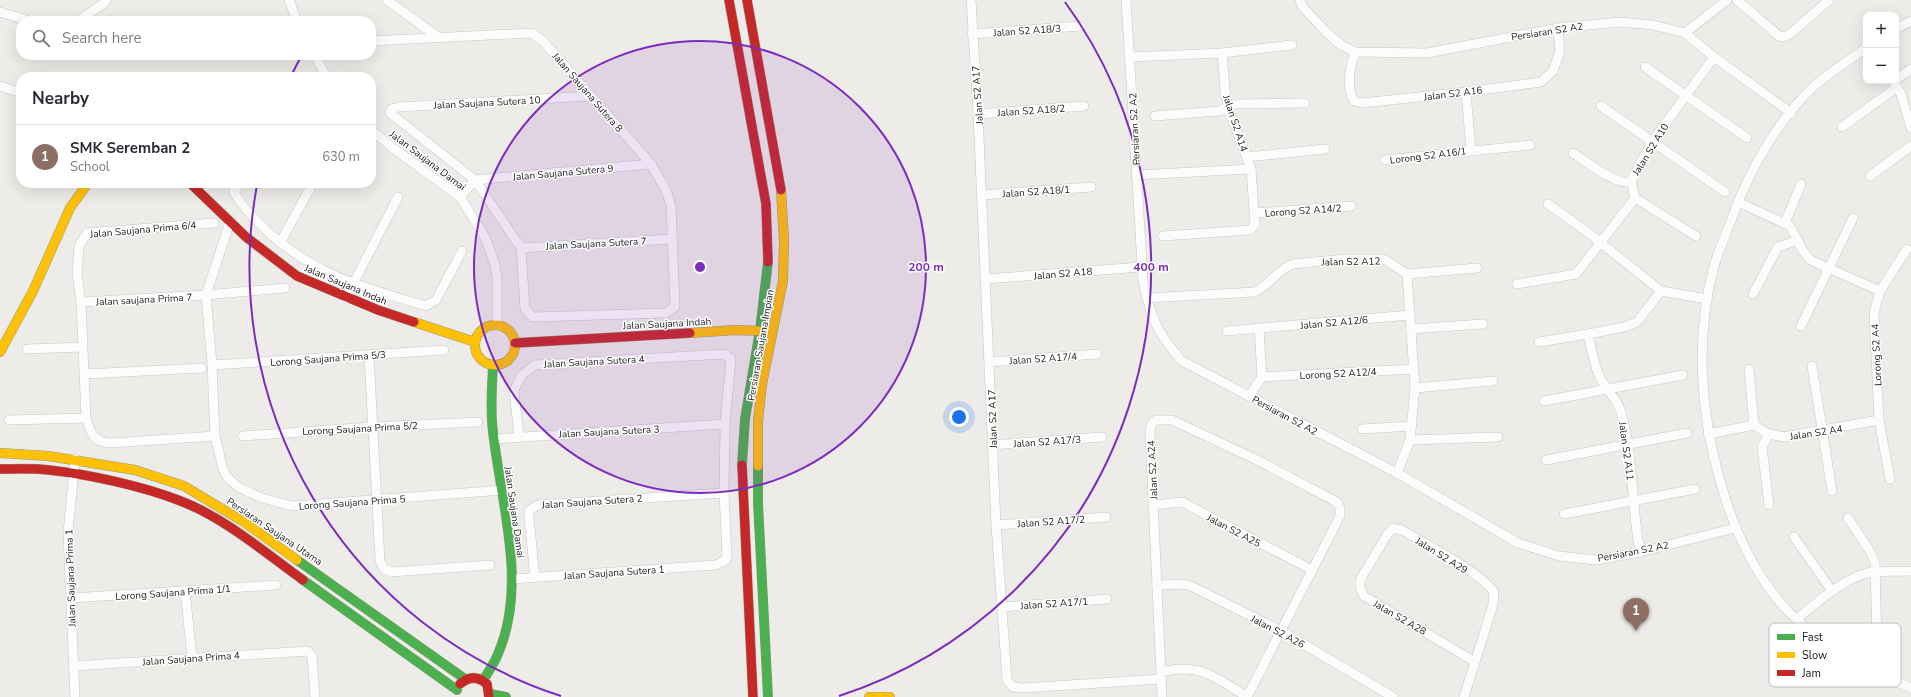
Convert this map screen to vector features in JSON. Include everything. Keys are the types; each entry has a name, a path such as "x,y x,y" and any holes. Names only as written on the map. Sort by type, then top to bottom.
{"street":[{"path":"85,16 103,4 106,0"},
{"path":"289,0 295,16"},
{"path":"387,0 438,37"},
{"name":"Persiaran Saujana Impian","path":"729,0 756,140 766,204 769,258 760,330 745,418 742,464 753,697"},
{"name":"Persiaran Saujana Impian","path":"747,0 782,198 784,240 783,281 762,384 758,421 758,503 768,697"},
{"name":"Jalan S2 A17","path":"970,0 978,114 996,525 1008,680 1013,687 1031,688 1161,675"},
{"name":"Persiaran S2 A2","path":"1126,0 1141,267 1150,313 1164,341 1182,361 1397,473 1524,545 1559,556 1596,560 1640,552 1736,528"},
{"path":"1300,0 1302,6 1325,31 1341,45 1354,52"},
{"path":"1684,32 1727,0"},
{"path":"1737,0 1779,36 1784,37 1790,34 1829,0"},
{"path":"0,12 16,17"},
{"path":"1899,27 1911,21"},
{"name":"Persiaran S2 A2","path":"1354,52 1427,52 1558,28 1620,22 1653,25 1684,32 1714,57 1791,113"},
{"name":"Jalan S2 A18/3","path":"972,34 1081,26"},
{"name":"Jalan S2 A16","path":"1354,52 1350,67 1351,94 1354,101 1362,103 1466,92 1541,82 1553,71 1558,58 1560,51 1558,28"},
{"name":"Jalan Saujana Sutera 8","path":"376,41 532,33 543,41 651,164 666,190 671,206 675,307 666,313 533,317 525,309 521,248"},
{"path":"1130,57 1222,53 1292,45"},
{"path":"1801,623 1788,611 1764,581 1736,528 1711,452 1702,382 1702,351 1707,299 1715,264 1738,202 1762,152 1791,113 1823,78 1863,50"},
{"name":"Jalan S2 A14","path":"1222,53 1228,108 1251,168 1255,213"},
{"name":"Jalan S2 A10","path":"1635,198 1630,181 1652,142 1714,57"},
{"path":"317,60 323,72"},
{"path":"1644,67 1747,138"},
{"path":"1899,79 1911,69"},
{"path":"1842,126 1894,84"},
{"path":"1897,84 1911,128"},
{"path":"0,86 16,91"},
{"path":"1466,92 1472,150"},
{"name":"Jalan Saujana Sutera 10","path":"475,180 391,115 392,109 399,107 590,96"},
{"path":"1156,116 1219,111 1236,104 1305,102"},
{"name":"Jalan S2 A18/2","path":"978,114 1084,106"},
{"path":"1601,106 1725,192"},
{"name":"Jalan Saujana Damai","path":"376,134 460,197 485,237 495,265 497,278 497,325"},
{"name":"Lorong S2 A16/1","path":"1385,160 1530,145"},
{"path":"1870,176 1911,146"},
{"path":"1247,157 1325,149"},
{"path":"1573,153 1618,182 1627,183 1630,181"},
{"name":"Jalan Saujana Sutera 9","path":"475,180 651,164"},
{"path":"1136,175 1251,168"},
{"path":"460,197 475,180 521,248"},
{"path":"1785,223 1801,184"},
{"name":"Jalan S2 A18/1","path":"982,195 1090,187"},
{"path":"0,352 33,291 70,208 84,188"},
{"name":"Jalan Saujana Indah","path":"195,188 246,237 297,276 378,310 475,342"},
{"path":"236,188 234,192 242,207 280,243 314,267 353,284 426,306 436,300 462,251"},
{"path":"280,243 310,188"},
{"path":"347,298 398,197"},
{"path":"1516,284 1573,275 1635,198 1696,236"},
{"path":"1738,202 1785,223 1793,230 1806,257 1828,269 1880,291"},
{"path":"1548,204 1600,242 1661,291 1707,299"},
{"name":"Lorong S2 A14/2","path":"1255,213 1351,206"},
{"path":"1162,236 1250,230 1255,224 1255,213"},
{"path":"1801,326 1853,218"},
{"path":"206,295 230,222"},
{"name":"Jalan Saujana Prima 6/4","path":"81,302 77,274 79,246 87,233 214,223"},
{"name":"Jalan Saujana Sutera 7","path":"521,248 672,239"},
{"path":"1753,294 1778,247 1798,240"},
{"name":"Lorong S2 A4","path":"1890,479 1879,420 1874,312 1880,291 1907,249"},
{"name":"Jalan S2 A12","path":"1146,298 1256,292 1265,287 1287,266 1293,264 1382,259 1387,260 1407,274"},
{"name":"Jalan S2 A18","path":"985,279 1141,267"},
{"path":"1397,473 1410,440 1415,388 1407,274 1477,268"},
{"name":"Jalan saujana Prima 7","path":"81,302 206,295 285,288"},
{"path":"1540,342 1624,327 1637,322 1661,291"},
{"name":"Lorong Saujana Prima 5","path":"206,295 212,365 215,436 223,468 227,477 238,487 279,504 293,506 502,490"},
{"path":"81,302 86,418 91,434 100,442 215,436"},
{"name":"Jalan S2 A12/6","path":"1227,331 1410,315"},
{"path":"1411,329 1483,324"},
{"path":"497,325 507,329 511,333 515,343 513,354 509,359 505,362 493,365 479,357 475,347 475,342 481,331 485,328 497,325"},
{"path":"1249,396 1262,377 1259,328"},
{"name":"Jalan Saujana Indah","path":"515,343 736,330 760,330 772,332"},
{"name":"Jalan S2 A11","path":"1588,334 1599,376 1608,388 1621,412 1628,444 1632,501 1640,552"},
{"path":"27,349 82,347"},
{"name":"Lorong Saujana Prima 5/3","path":"212,365 444,350"},
{"name":"Jalan Saujana Sutera 4","path":"518,437 514,390 516,383 522,375 535,365 724,354 731,359 725,424"},
{"name":"Jalan S2 A17/4","path":"990,362 1097,354"},
{"path":"369,355 375,500 380,562 384,569 392,572 490,565"},
{"name":"Jalan Saujana Damai","path":"483,681 492,668 504,632 512,579 510,542 494,439 492,400 493,365"},
{"path":"1812,366 1832,491"},
{"path":"85,374 202,368"},
{"name":"Lorong S2 A12/4","path":"1262,377 1414,368"},
{"path":"1708,434 1754,425 1749,369"},
{"path":"1544,401 1683,375"},
{"path":"1415,388 1493,381"},
{"path":"9,420 86,418"},
{"name":"Jalan S2 A24","path":"1162,697 1150,433 1151,425 1156,420 1172,420 1258,460 1336,502 1340,508 1340,516 1312,570"},
{"name":"Jalan S2 A4","path":"1754,425 1769,434 1784,437 1823,432 1879,420"},
{"name":"Lorong Saujana Prima 5/2","path":"243,436 372,427 478,422"},
{"path":"724,493 725,424"},
{"name":"Jalan Saujana Sutera 3","path":"494,439 725,424"},
{"path":"1362,430 1412,426"},
{"path":"1546,460 1687,433"},
{"path":"1769,434 1762,447 1769,505"},
{"name":"Jalan S2 A17/3","path":"992,445 1102,437"},
{"path":"1410,440 1498,437"},
{"name":"Persiaran Saujana Utama","path":"0,453 75,459 135,470 184,486 244,522 465,679"},
{"name":"Jalan Saujana Prima 1","path":"75,459 68,533 75,697"},
{"path":"0,469 48,470 73,474 136,487 179,500 220,521 458,694 465,679 474,677 487,684 489,695 506,697"},
{"path":"1564,514 1695,489"},
{"name":"Jalan Saujana Sutera 1","path":"512,579 716,565 726,560 727,555 724,493"},
{"name":"Jalan Saujana Sutera 2","path":"535,577 529,511 537,505 724,493"},
{"name":"Jalan S2 A25","path":"1153,505 1182,502 1312,570"},
{"name":"Jalan S2 A17/2","path":"996,525 1106,517"},
{"path":"1848,518 1874,558 1876,572 1877,623"},
{"name":"Jalan S2 A29","path":"1387,534 1393,528 1402,530 1488,584 1494,592 1493,605 1475,662"},
{"name":"Jalan S2 A28","path":"1387,534 1360,580 1360,588 1364,596 1475,662"},
{"path":"1794,537 1832,591"},
{"path":"1161,675 1184,668 1196,671 1213,677 1247,697 1312,570"},
{"path":"1797,619 1832,591 1861,576 1876,572 1911,571"},
{"name":"Jalan S2 A26","path":"1157,585 1184,584 1191,586 1281,631 1393,697"},
{"name":"Lorong Saujana Prima 1/1","path":"71,598 276,585"},
{"path":"186,591 192,657"},
{"name":"Jalan S2 A17/1","path":"1002,606 1107,599"},
{"name":"Jalan Saujana Prima 4","path":"74,666 192,657 308,651 312,656 315,697"},
{"path":"1464,697 1475,662"},
{"path":"1901,684 1911,688"},
{"path":"869,697 890,697"}],"traffic: fast":[{"path":"742,465 745,419 760,330 768,262"},
{"path":"483,681 498,654 507,627 511,600 512,572 510,544 492,424 493,365"},
{"path":"758,466 758,503 768,697"},
{"path":"297,560 465,679"},
{"path":"303,580 457,690"},
{"path":"490,694 506,697"}],"traffic: slow":[{"path":"0,352 33,291 70,208 84,188"},
{"path":"758,466 758,421 762,384 783,281 784,240 781,190"},
{"path":"414,322 475,342"},
{"path":"495,325 503,327 509,331 513,337 515,345 513,353 509,359 503,363 495,365 487,363 481,359 477,353 475,345 477,337 481,331 487,327 495,325"},
{"path":"690,333 736,330 767,331"},
{"path":"0,453 48,456 135,470 184,486 244,522 297,560"},
{"path":"869,697 890,697"}],"traffic: jam":[{"path":"729,0 766,204 768,262"},
{"path":"747,0 781,190"},
{"path":"195,188 246,237 297,276 378,310 414,322"},
{"path":"515,343 690,333"},
{"path":"742,465 753,697"},
{"path":"0,469 43,469 80,474 131,485 178,500 195,507 227,525 303,580"},
{"path":"460,684 470,678 477,678 484,681 487,684 489,697"}],"place":[{"name":"SMK Seremban 2","path":"1636,631"}]}
